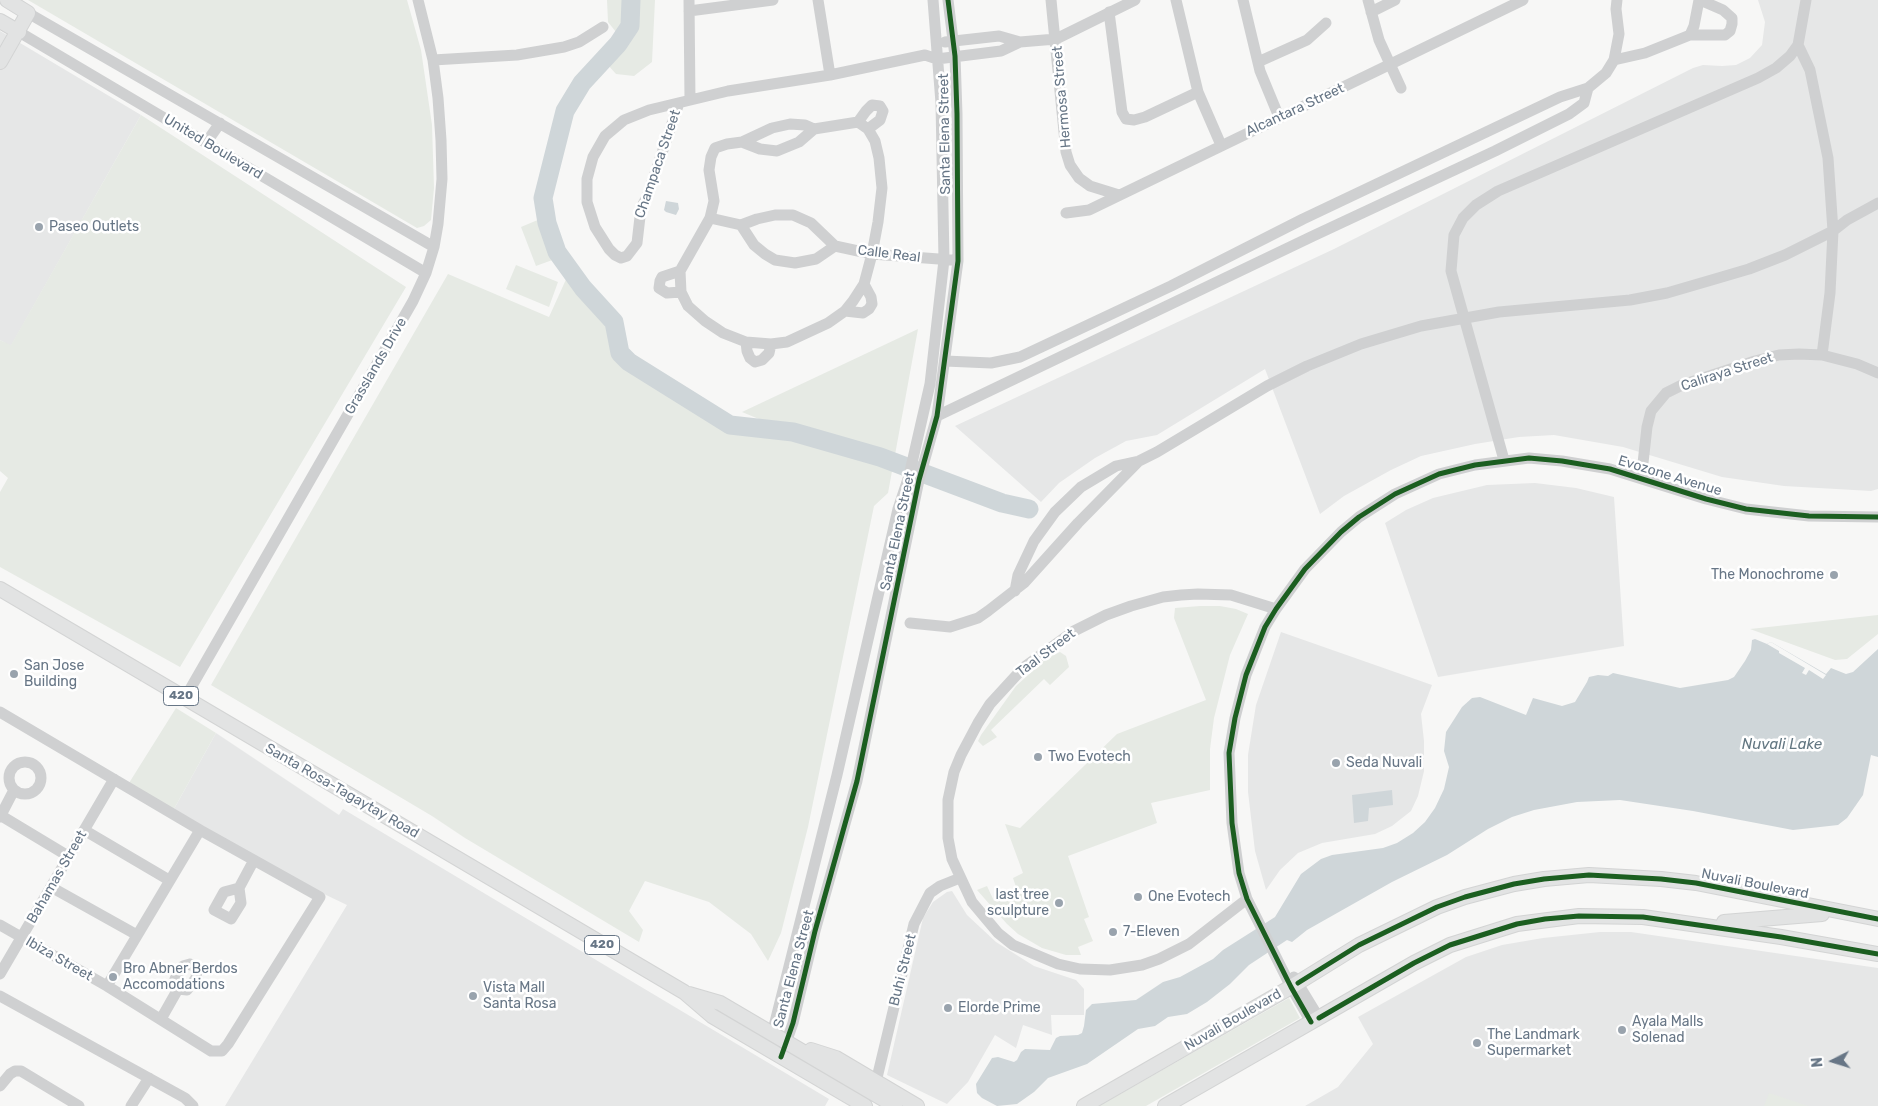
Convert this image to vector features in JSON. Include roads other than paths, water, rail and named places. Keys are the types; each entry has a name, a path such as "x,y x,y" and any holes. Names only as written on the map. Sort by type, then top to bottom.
{"main road":[{"name":"United Boulevard","path":"7,0 28,12"},
{"path":"0,62 19,32 28,12"},
{"name":"United Boulevard","path":"0,20 19,32"},
{"name":"Santa Rosa-Tagaytay Road","path":"0,589 684,992 712,1016 863,1105"},
{"name":"Nuvali Boulevard","path":"1084,1106 1294,985 1359,945 1437,907 1464,897 1514,884 1589,875 1661,879 1696,883 1878,919"},
{"path":"1702,924 1840,912"},
{"path":"1164,1106 1414,963 1450,945 1517,924 1602,915 1643,917 1702,924 1878,954"},
{"name":"Santa Rosa-Tagaytay Road","path":"684,992 720,1004 787,1043 903,1103"},
{"path":"787,1043 836,1058 876,1082 903,1103 917,1106"}],"street":[{"name":"Grasslands Drive","path":"185,698 413,301 426,274 438,224 442,179 438,98 433,60 418,0"},
{"path":"773,0 689,6 684,101 728,91 830,75 924,55 937,59 1001,51 1020,42 1056,39 1135,0"},
{"path":"818,0 830,75"},
{"name":"Santa Elena Street","path":"919,462 944,260 941,103 932,0"},
{"name":"Santa Elena Street","path":"781,1057 794,1023 816,931 857,781 914,478 937,416 958,261 955,56 948,0"},
{"name":"Hermosa Street","path":"1051,0 1066,152 1070,165 1079,178 1090,186 1118,196"},
{"path":"1176,0 1198,92 1221,145"},
{"path":"1394,0 1369,6 1379,40 1401,88"},
{"name":"Alcantara Street","path":"1066,213 1089,210 1523,0"},
{"path":"1614,60 1645,53 1690,35 1725,35 1730,31 1732,18 1723,10 1699,0 1694,26 1690,35"},
{"path":"1504,460 1451,271 1454,235 1463,218 1476,205 1498,190 1758,78 1785,61 1798,45 1806,0"},
{"path":"1244,1 1258,62 1279,117"},
{"path":"945,361 991,363 1020,357 1171,286 1311,216 1560,97 1588,88 1606,73 1614,60 1619,34 1615,3"},
{"name":"United Boulevard","path":"28,12 434,247"},
{"path":"1109,12 1122,112 1126,119 1134,120 1145,117 1198,92"},
{"path":"1258,62 1307,40 1326,23"},
{"path":"433,60 517,55 564,47 579,42 603,27"},
{"name":"United Boulevard","path":"19,32 426,274"},
{"path":"924,55 936,44 952,40 999,36 1020,42"},
{"path":"1798,45 1810,70 1828,158 1833,231 1830,293 1822,355"},
{"path":"937,416 1319,233 1495,152 1570,114 1584,103 1588,88"},
{"name":"Champaca Street","path":"684,101 641,208 637,243 627,256 621,258 609,249 595,227 587,202 587,179 593,158 605,136 624,120 649,110 684,101"},
{"path":"858,122 872,105 880,106 883,111 880,120 868,129"},
{"path":"742,142 760,149 778,150 799,142 814,129 858,122 868,129 875,141 879,158 882,188 878,222 864,284 854,301 844,311 828,323 787,342 771,344 746,342 723,333 688,306 681,292 680,271 710,218 714,201 709,170 715,148 742,142 772,128 790,124 805,125 814,129"},
{"path":"206,143 220,123"},
{"path":"1014,591 1018,576 1034,541 1054,512 1081,487 1116,466 1139,461 1177,441 1267,386 1307,366 1339,352 1389,335 1464,318 1499,312 1630,300 1667,293 1748,270 1833,231 1847,220 1878,203"},
{"path":"710,218 741,225 775,215 793,215 810,222 835,246 816,259 795,263 775,260 754,245 741,225"},
{"path":"1311,216 1319,233"},
{"name":"Calle Real","path":"835,246 872,254 958,261"},
{"path":"680,271 662,277 659,288 667,293 681,292"},
{"path":"844,311 863,313 869,309 872,304 871,297 864,284"},
{"path":"746,342 750,358 754,362 762,360 768,353 771,344"},
{"name":"Caliraya Street","path":"1640,478 1651,411 1666,393 1682,385 1779,355 1822,355 1857,364 1878,373"},
{"name":"Evozone Avenue","path":"1315,1020 1275,955 1246,899 1235,851 1230,796 1230,753 1235,718 1246,676 1265,627 1276,609 1318,555 1340,532 1359,517 1395,494 1439,474 1475,465 1529,458 1610,469 1706,499 1746,509 1809,516 1878,517"},
{"path":"910,623 950,626 978,618 1024,583 1066,535 1139,461"},
{"name":"Santa Elena Street","path":"772,1034 837,775 876,612 898,509 914,478"},
{"name":"Taal Street","path":"1246,899 1218,922 1174,953 1142,965 1097,970 1058,964 1038,957 1013,944 998,933 972,902 952,859 947,819 948,800 954,772 961,755 990,704 1022,668 1060,639 1087,623 1131,606 1163,597 1198,594 1231,595 1276,609"},
{"path":"0,712 254,860 239,888"},
{"path":"837,775 857,781"},
{"name":"Bahamas Street","path":"0,974 114,779"},
{"path":"14,790 0,816 68,856"},
{"path":"84,830 169,880"},
{"path":"107,986 200,830"},
{"name":"Ibiza Street","path":"0,926 107,986 211,1051 222,1051 320,898 254,860"},
{"name":"Buhi Street","path":"876,1082 914,924 930,894 940,886 960,878"},
{"path":"51,887 137,935"},
{"path":"161,1019 178,989"},
{"path":"0,996 185,1098 193,1106"},
{"path":"0,1086 10,1074 15,1071 21,1071 79,1106"},
{"path":"131,1106 149,1078"}],"water":[{"path":"666,201 678,203 679,209 676,215 664,210"},
{"name":"Nuvali Lake","path":"1755,639 1767,644 1771,642 1826,674 1831,668 1846,674 1853,672 1878,649 1878,757 1871,755 1863,795 1847,818 1838,825 1793,830 1693,811 1620,800 1577,802 1534,810 1512,817 1488,829 1447,855 1392,882 1307,930 1292,942 1287,940 1249,965 1230,984 1207,1002 1187,1014 1168,1017 1155,1026 1138,1029 1087,1064 1048,1078 1034,1092 1017,1104 997,1106 977,1093 976,1084 992,1058 998,1057 1014,1062 1025,1049 1050,1050 1056,1038 1082,1033 1086,1010 1092,1004 1136,1000 1163,982 1180,977 1213,959 1223,950 1275,917 1301,874 1321,859 1332,855 1383,848 1397,843 1413,833 1425,822 1435,808 1444,789 1449,767 1444,751 1446,732 1462,707 1472,698 1480,697 1526,715 1533,698 1562,706 1575,702 1589,677 1598,675 1608,676 1613,673 1680,688 1728,680 1734,677 1745,661 1751,650 1752,640"},
{"path":"1392,790 1393,805 1369,808 1368,821 1354,823 1352,795"}],"waterway":[{"path":"631,0 630,26 618,44 582,83 565,111 543,198 547,223 557,252 583,288 614,322 620,353 629,362 730,425 793,432 880,457 1002,503 1029,509"}],"place":[{"name":"Paseo Outlets","path":"39,227"},
{"name":"The Monochrome","path":"1834,575"},
{"name":"San Jose Building","path":"14,674"},
{"name":"Two Evotech","path":"1038,757"},
{"name":"Seda Nuvali","path":"1336,763"},
{"name":"One Evotech","path":"1138,897"},
{"name":"last tree sculpture","path":"1059,903"},
{"name":"7-Eleven","path":"1113,932"},
{"name":"Bro Abner Berdos Accomodations","path":"113,977"},
{"name":"Vista Mall Santa Rosa","path":"473,996"},
{"name":"Elorde Prime","path":"948,1008"},
{"name":"Ayala Malls Solenad","path":"1622,1030"},
{"name":"The Landmark Supermarket","path":"1477,1043"}]}
